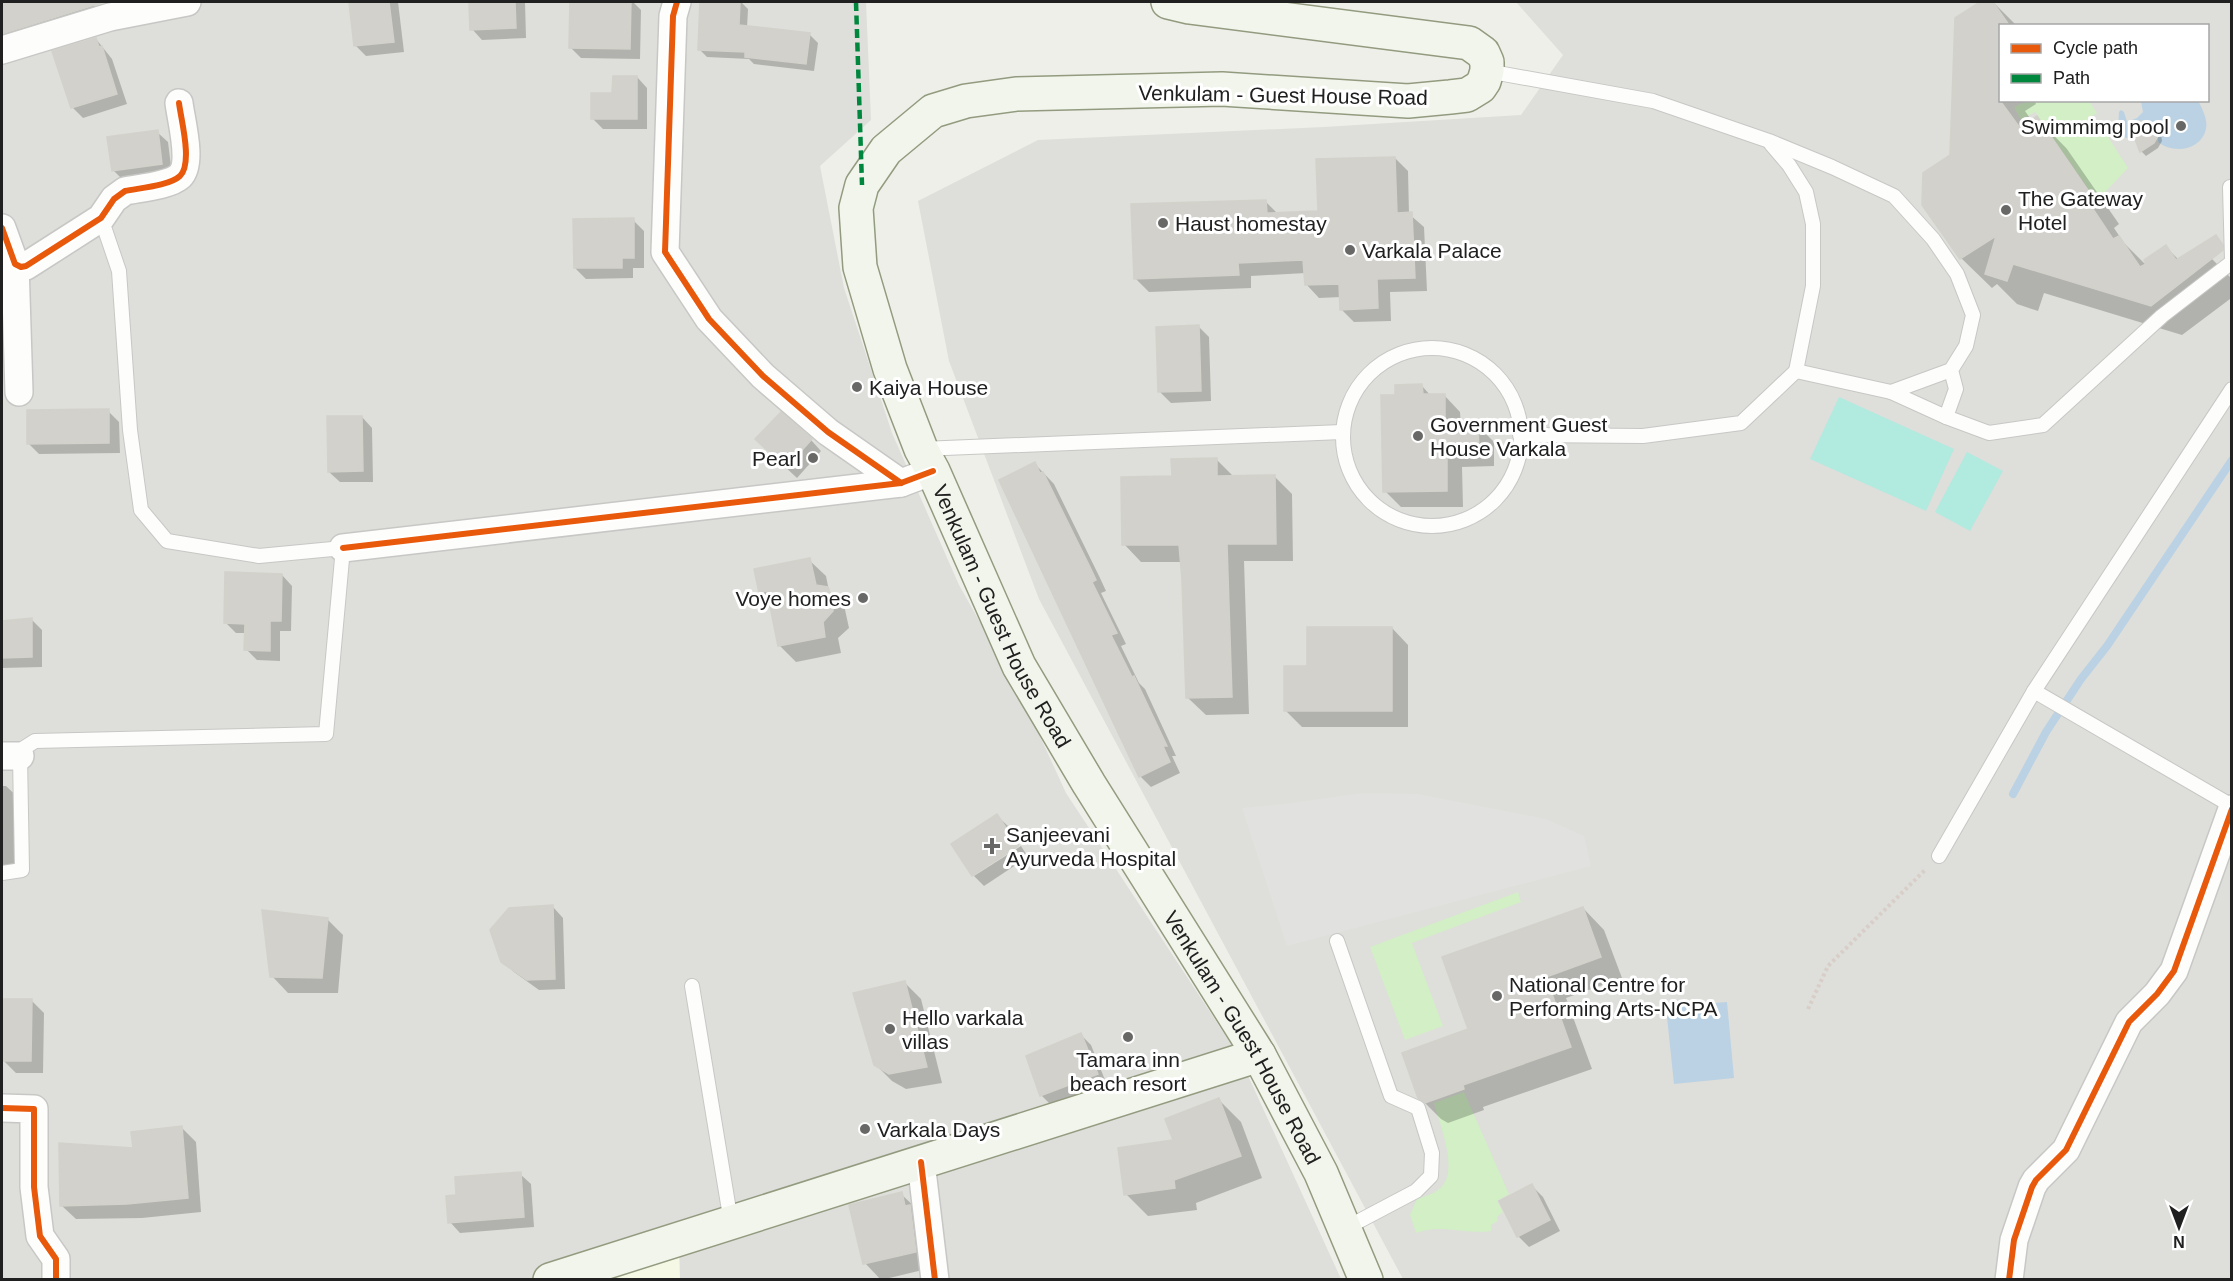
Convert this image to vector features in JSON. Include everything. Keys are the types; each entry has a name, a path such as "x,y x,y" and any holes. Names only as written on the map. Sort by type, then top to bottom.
{"main road":[{"path":"1168,2 1211,10 1470,43 1483,53 1487,62 1484,79"},
{"name":"Venkulam - Guest House Road","path":"1366,1280 1321,1173 1259,1055 1089,784 1019,666 927,460 890,369 860,267 856,208 862,185 886,150 933,111 966,101 1016,94 1222,89 1408,101 1467,95 1484,79"},
{"path":"550,1280 1259,1055"}],"street":[{"path":"2,50 110,17 187,2"},
{"path":"677,2 673,16 665,252 709,319 763,376 828,432 901,483"},
{"path":"15,264 21,267 26,266 100,218 114,199 125,190 173,180 180,176 186,166 186,156 179,103"},
{"path":"2,228 15,264 19,392"},
{"path":"344,548 901,483 927,460"},
{"path":"2009,1280 2014,1240 2032,1187 2041,1174 2066,1149 2129,1022 2157,994 2174,971 2232,808"},
{"path":"2,1108 34,1109 34,1187 40,1236 56,1259 56,1280"},
{"path":"921,1162 935,1280"}],"lane":[{"path":"1484,79 1653,101 1768,141 1894,196 1932,239 1957,274 1973,315 1966,345 1951,370 1891,392"},
{"path":"1520,435 1643,436 1741,423 1796,371 1813,286 1813,224 1806,192 1789,165 1768,141"},
{"path":"1796,371 1891,392 1946,417 1989,433 2043,425 2162,316 2232,261 2230,187"},
{"path":"2,873 22,870 11,756 35,741 326,734 344,548 259,556 167,541 141,510 130,430 119,271 100,218"},
{"path":"1437,348 1464,354 1489,368 1508,389 1520,417 1521,448 1513,477 1495,501 1470,519 1440,527 1409,524 1381,511 1359,490 1345,463 1342,432 1348,405 1362,381 1383,362 1409,351 1437,348"},
{"path":"1946,417 1956,389 1951,370"},
{"path":"1939,856 2034,691 2232,389"},
{"path":"927,460 1342,432"},
{"path":"2034,691 2232,808"},
{"path":"1337,941 1391,1096 1418,1108 1432,1153 1431,1176 1416,1191 1344,1229"},
{"path":"692,986 731,1222"}],"path":[{"path":"1808,1009 1828,966 1939,856"}],"shaded area":[{"path":"2,2 866,2 871,120 820,166 844,288 892,433 959,585 1020,693 1066,793 1239,1056 1341,1279 2,1280"},
{"path":"1516,2 2231,2 2231,1279 1403,1279 1039,599 949,361 918,201 1038,140 1324,127 1521,115 1563,55"},
{"name":"Swimmimg pool","path":"2141,102 2199,102 2205,118 2206,129 2203,136 2193,146 2178,149 2158,142 2158,127 2148,120 2137,123 2131,129 2132,139 2126,138 2118,130 2119,112 2121,110 2124,112 2127,122 2137,118 2143,112"},
{"path":"1839,397 1954,449 1926,511 1810,459"},
{"path":"1967,452 2003,471 1970,531 1935,512"},
{"path":"1362,793 1418,794 1546,819 1584,836 1591,866 1287,946 1242,808"},
{"path":"1727,1002 1734,1078 1674,1084 1666,1007"},
{"path":"679,1243 680,1279 560,1279"}],"green space":[{"path":"2025,102 2090,102 2097,113 2092,116 2093,126 2101,126 2128,168 2090,208 2085,201 2092,194 2035,112 2021,120 2014,107"},
{"path":"1518,892 1521,902 1412,943 1443,1026 1405,1040 1370,947"},
{"path":"1464,1092 1509,1194 1497,1201 1503,1212 1497,1217 1498,1221 1491,1225 1491,1231 1435,1229 1416,1233 1410,1215 1417,1199 1437,1191 1445,1182 1448,1174 1446,1143 1434,1103"}],"building":[{"path":"2,2 101,2 101,3 2,34"},
{"path":"349,2 389,2 394,42 354,46"},
{"path":"469,2 515,2 516,28 470,30"},
{"path":"570,2 631,2 630,49 569,48"},
{"path":"700,2 740,2 739,25 810,33 806,64 745,57 745,52 698,50"},
{"path":"1980,2 1993,2 2008,24 1999,24 1999,102 2020,128 2037,116 2090,193 2085,197 2113,239 2119,236 2140,267 2146,264 2144,260 2166,245 2176,260 2216,235 2223,245 2223,250 2151,306 2013,264 2007,281 1985,274 1996,236 1960,259 1922,205 1923,173 1950,155 1955,18"},
{"path":"96,38 99,47 102,46 117,94 71,108 52,51"},
{"path":"613,76 637,76 637,119 591,119 591,93 612,93"},
{"path":"2141,121 2154,124 2158,136 2154,143 2140,152 2131,129"},
{"path":"158,130 162,164 112,171 107,137"},
{"path":"1395,157 1397,213 1412,212 1415,278 1377,279 1378,308 1340,310 1339,284 1305,285 1303,260 1238,263 1239,275 1134,279 1131,204 1266,200 1267,213 1318,211 1316,159"},
{"path":"634,218 634,258 622,258 622,268 574,268 573,219"},
{"path":"1199,325 1201,391 1158,392 1156,327"},
{"name":"Government Guest House Varkala","path":"1422,384 1423,394 1445,394 1445,425 1478,424 1479,451 1447,451 1447,491 1383,492 1381,395 1395,395 1395,385"},
{"path":"109,409 109,443 27,444 27,410"},
{"path":"781,412 812,439 786,468 755,439"},
{"path":"327,416 362,416 363,471 328,472"},
{"path":"1217,458 1217,476 1275,475 1276,544 1227,544 1232,697 1186,698 1179,545 1122,545 1121,477 1172,476 1171,459"},
{"path":"1035,462 1040,473 1043,472 1096,580 1092,582 1117,633 1111,635 1132,677 1134,676 1167,746 1163,746 1170,762 1139,777 999,480"},
{"path":"810,558 816,585 828,587 833,601 833,611 823,622 825,637 778,646 767,591 759,593 754,569"},
{"path":"225,572 282,574 281,621 270,621 270,651 244,650 245,624 224,623"},
{"path":"32,618 32,657 2,658 2,621"},
{"path":"1307,627 1392,627 1392,711 1284,711 1284,666 1307,666"},
{"path":"997,814 1018,846 972,876 951,844"},
{"path":"553,905 555,979 527,980 501,962 490,930 509,908"},
{"name":"National Centre for Performing Arts-NCPA","path":"1583,907 1601,957 1546,977 1571,1047 1463,1085 1464,1089 1425,1103 1418,1098 1402,1053 1468,1029 1442,957"},
{"path":"262,910 328,918 322,978 270,977"},
{"name":"Hello varkala villas","path":"905,981 927,1067 889,1074 874,1065 853,993"},
{"path":"2,999 32,999 31,1061 2,1061"},
{"path":"1081,1033 1098,1074 1040,1096 1026,1056"},
{"path":"1219,1098 1241,1156 1174,1180 1175,1188 1124,1195 1118,1148 1173,1140 1165,1119"},
{"path":"182,1126 188,1198 127,1204 60,1206 59,1143 133,1148 131,1132"},
{"path":"521,1172 524,1217 448,1223 446,1196 456,1195 455,1177"},
{"path":"1532,1184 1550,1220 1517,1237 1499,1201"},
{"path":"902,1192 905,1206 910,1205 916,1252 863,1264 849,1205"}],"waterway":[{"path":"2013,794 2046,732 2081,679 2107,646 2232,460"}],"marked path":[{"path":"856,2 862,185"}],"cycle path":[{"path":"677,2 673,16 665,252 709,319 763,376 828,432 901,483"},
{"path":"2,228 15,264 21,267 26,266 101,218 114,199 125,191 161,184 180,176 184,170 186,152 179,103"},
{"path":"343,548 901,483 933,471"},
{"path":"2009,1280 2014,1240 2032,1187 2066,1150 2129,1022 2157,994 2174,971 2232,809"},
{"path":"2,1108 34,1109 34,1187 40,1236 56,1259 56,1280"},
{"path":"921,1162 935,1280"}],"place":[{"name":"Swimmimg pool","path":"2181,126"},
{"name":"The Gateway Hotel","path":"2006,210"},
{"name":"Haust homestay","path":"1163,223"},
{"name":"Varkala Palace","path":"1350,250"},
{"name":"Kaiya House","path":"857,387"},
{"name":"Government Guest House Varkala","path":"1418,436"},
{"name":"Pearl","path":"813,458"},
{"name":"Voye homes","path":"863,598"},
{"name":"Sanjeevani Ayurveda Hospital","path":"992,846"},
{"name":"National Centre for Performing Arts-NCPA","path":"1497,996"},
{"name":"Hello varkala villas","path":"890,1029"},
{"name":"Tamara inn beach resort","path":"1128,1037"},
{"name":"Varkala Days","path":"865,1129"}]}
